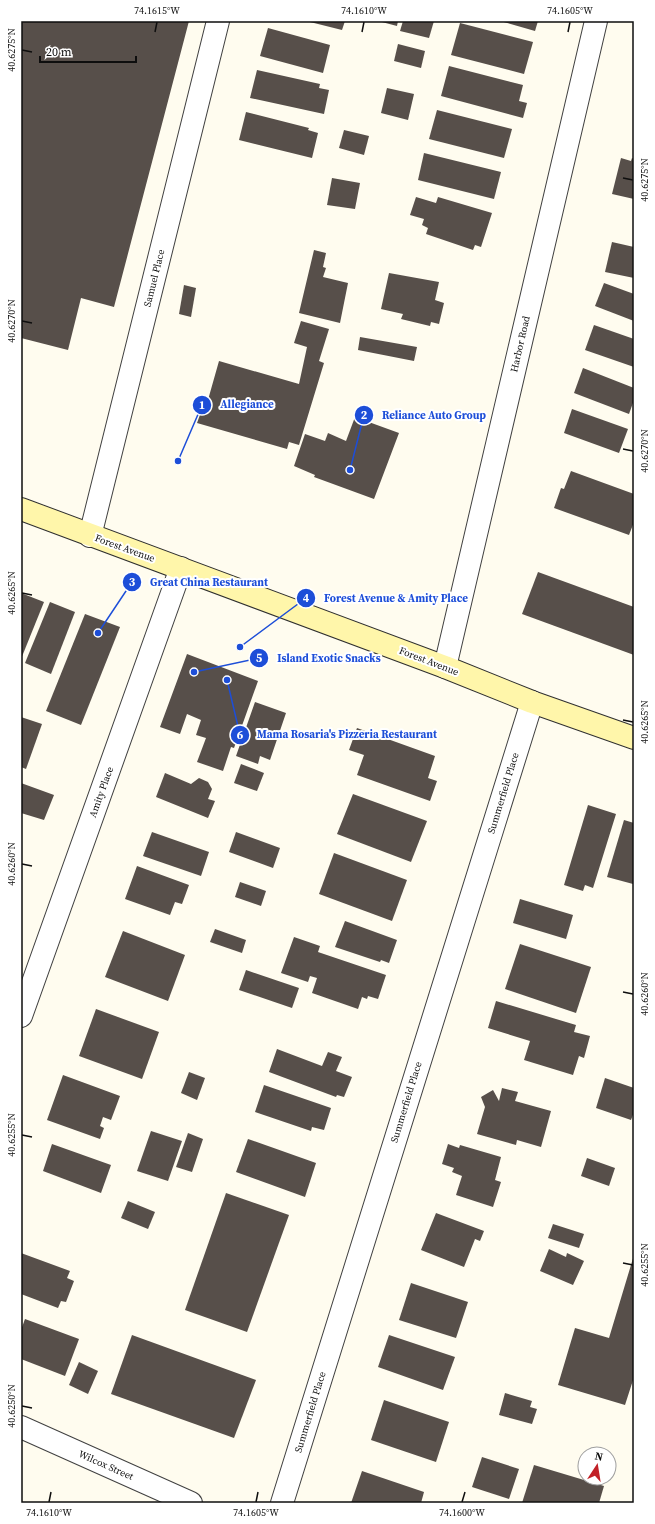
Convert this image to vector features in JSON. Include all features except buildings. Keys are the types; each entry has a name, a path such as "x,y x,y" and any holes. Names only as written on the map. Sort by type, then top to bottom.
{"main road":[{"name":"Forest Avenue","path":"21,509 90,536 182,568 445,667 532,702 634,738"}],"street":[{"name":"Samuel Place","path":"90,536 218,21"},
{"name":"Harbor Road","path":"445,667 596,21"},
{"name":"Amity Place","path":"21,1016 25,992 182,568"},
{"name":"Summerfield Place","path":"282,1503 532,702"},
{"name":"Wilcox Street","path":"21,1427 191,1503"}],"place":[{"name":"Allegiance","path":"178,461"},
{"name":"Reliance Auto Group","path":"350,470"},
{"name":"Great China Restaurant","path":"98,633"},
{"name":"Forest Avenue & Amity Place","path":"240,647"},
{"name":"Island Exotic Snacks","path":"194,672"},
{"name":"Mama Rosaria's Pizzeria Restaurant","path":"227,680"}]}
